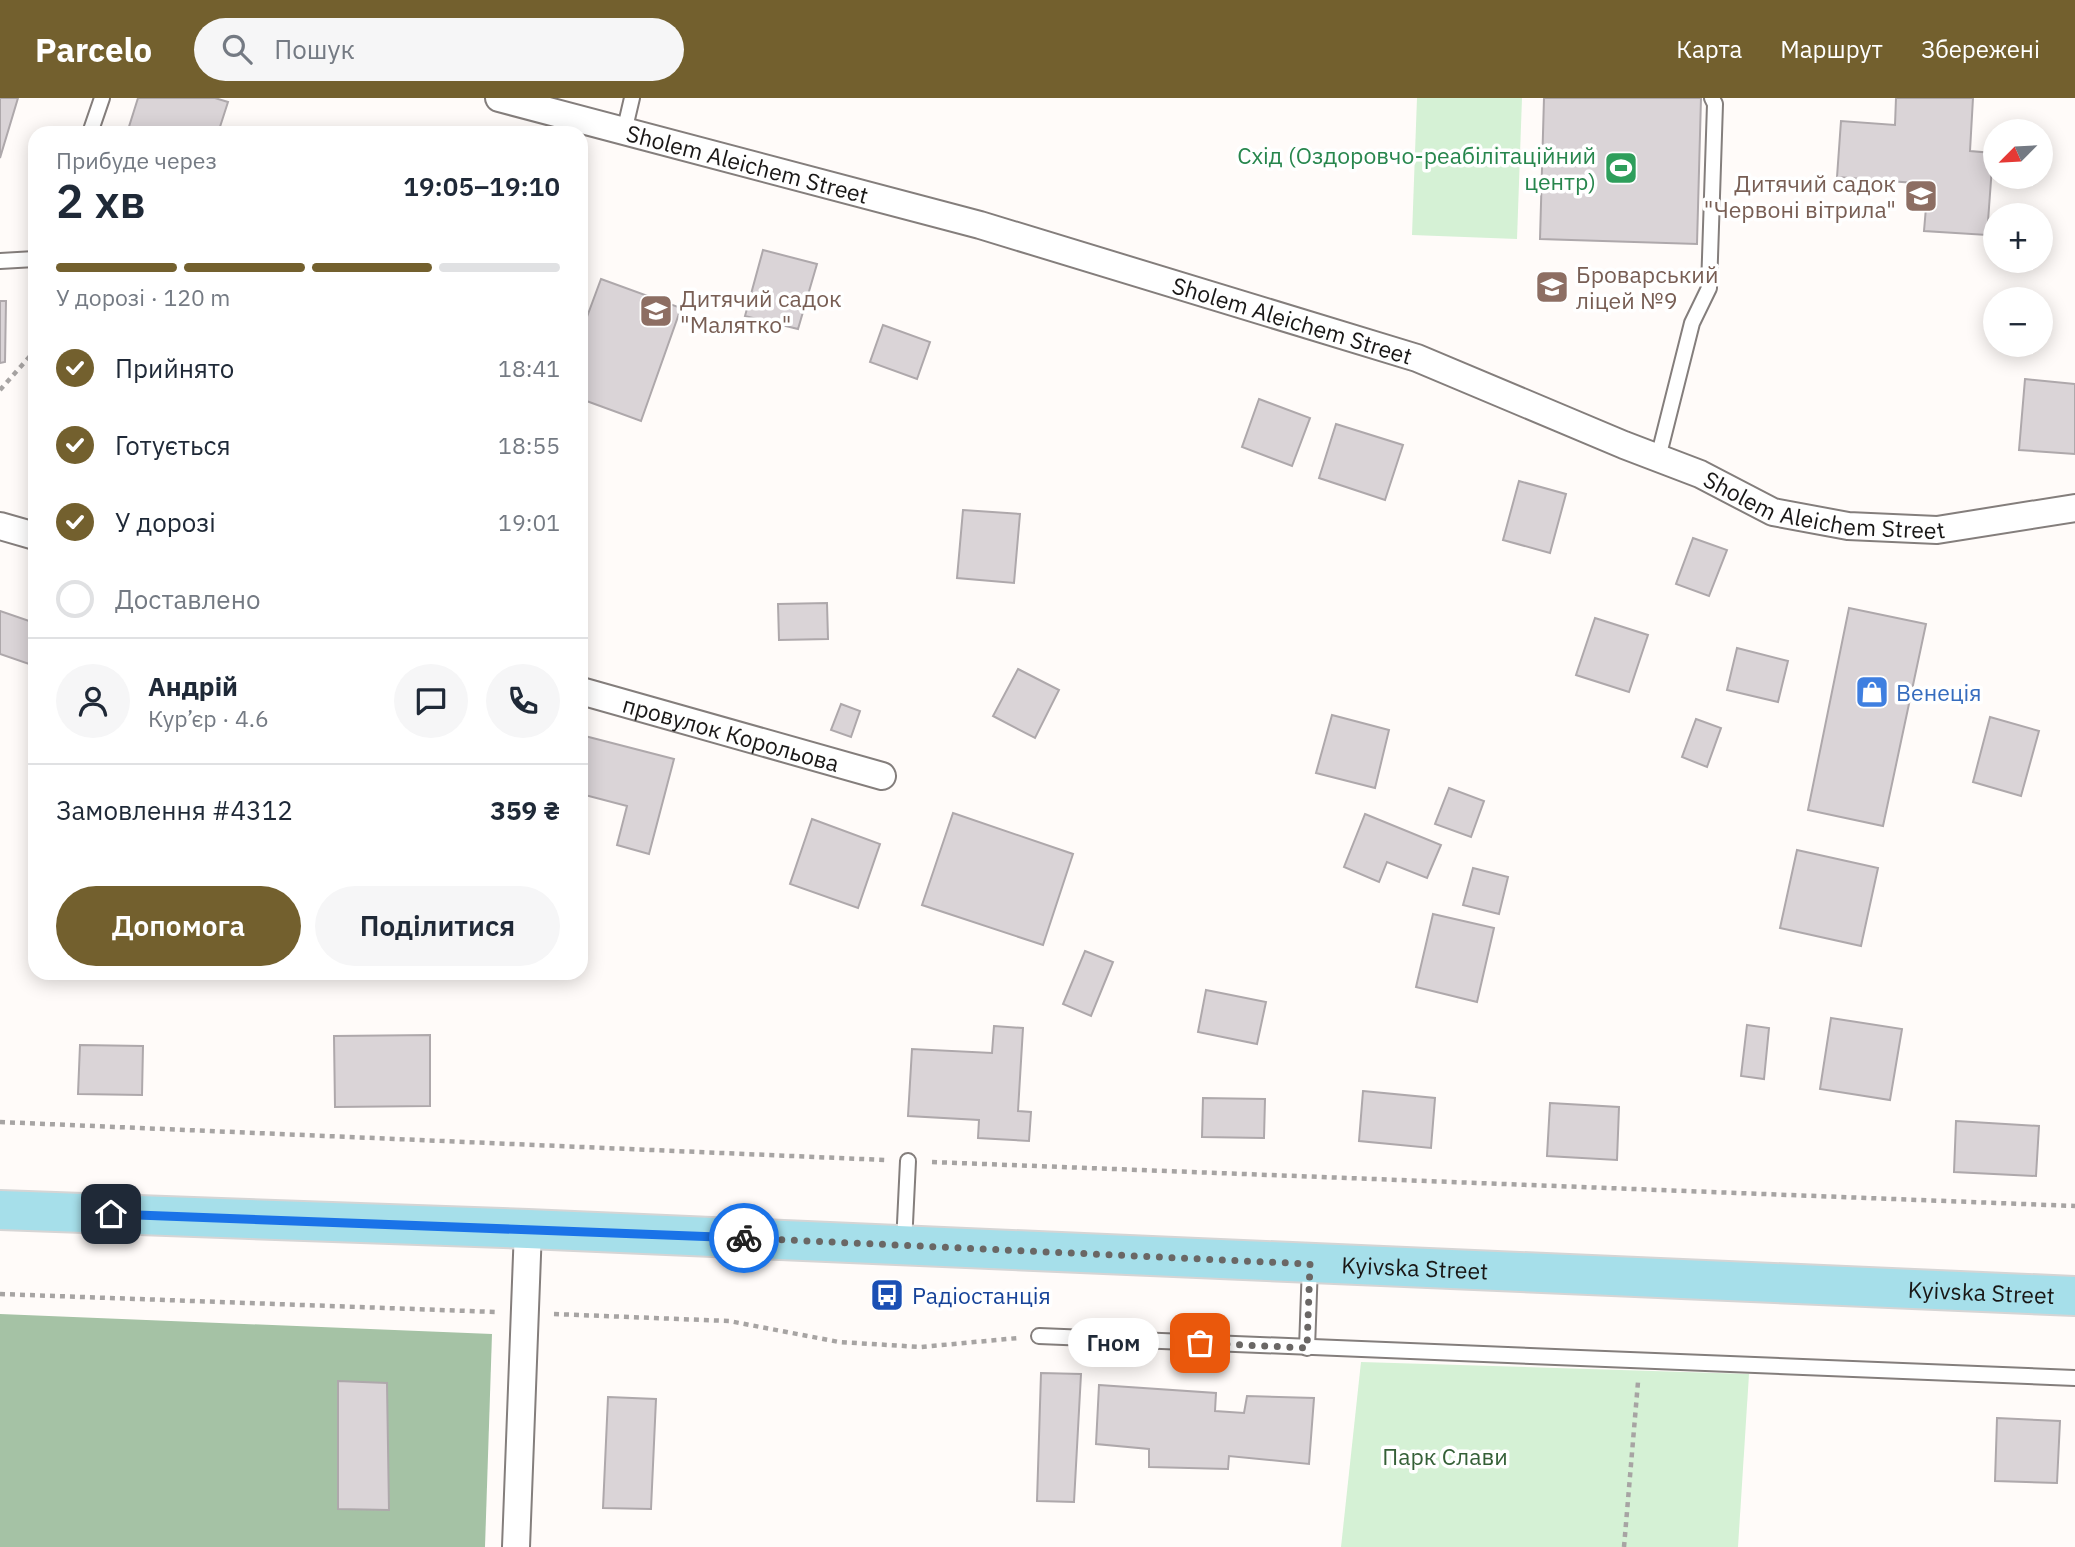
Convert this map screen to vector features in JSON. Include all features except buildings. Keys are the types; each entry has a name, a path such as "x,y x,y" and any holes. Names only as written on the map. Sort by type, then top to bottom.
{"main road":[{"name":"Kyivska Street","path":"0,1210 528,1229 2075,1296"}],"street":[{"name":"Sholem Aleichem Street","path":"499,98 980,225 1417,358 1700,474 1773,512 1849,526 1937,530 2075,508"},
{"path":"0,526 28,534"},
{"name":"провулок Корольова","path":"588,693 882,776"},
{"path":"516,1547 528,1229"}],"lane":[{"path":"92,126 102,98"},
{"path":"624,132 632,98"},
{"path":"1658,458 1692,323 1709,288 1715,104 1712,98"},
{"path":"0,261 28,259"},
{"path":"904,1245 908,1161"},
{"path":"1307,1348 1310,1264"},
{"path":"1039,1336 2075,1378"}],"path":[{"path":"0,390 28,358"},
{"path":"0,1122 908,1161 2075,1206"},
{"path":"1624,1547 1640,1360"}],"green space":[{"path":"1417,98 1522,98 1517,239 1412,235"},
{"path":"0,1314 492,1334 485,1547 0,1547"},
{"name":"Парк Слави","path":"1361,1362 1749,1374 1738,1547 1341,1547"}],"way so far":[{"path":"744,1238 1310,1264 1307,1348 1200,1343"}],"place":[{"name":"Схід (Оздоровчо-реабілітаційний центр)","path":"1621,168"},
{"name":"Дитячий садок \"Червоні вітрила\"","path":"1921,196"},
{"name":"Броварський ліцей №9","path":"1552,287"},
{"name":"Дитячий садок \"Малятко\"","path":"656,311"},
{"name":"Венеція","path":"1872,692"},
{"name":"Радіостанція","path":"887,1295"},
{"name":"Гном","path":"1200,1343"}],"route":[{"path":"111,1214 744,1238"}]}
